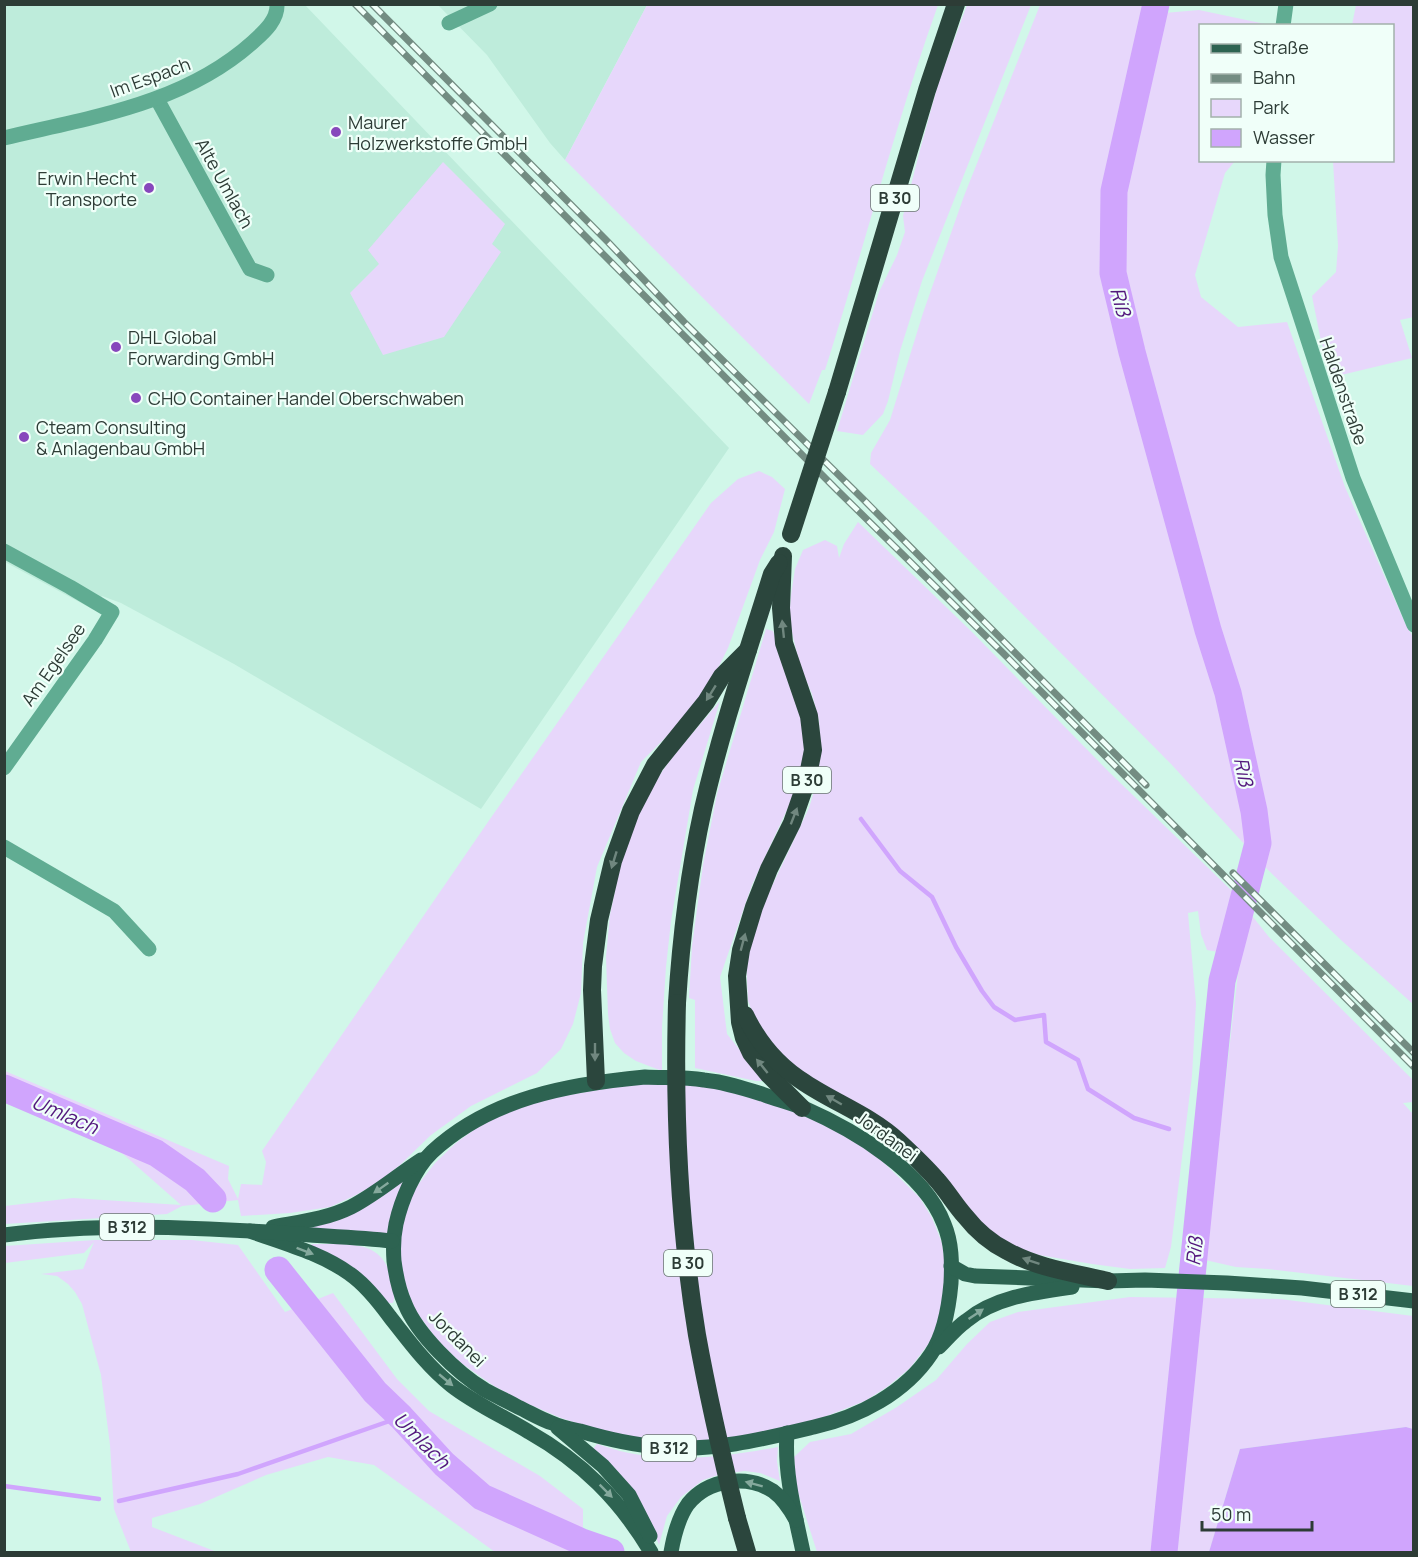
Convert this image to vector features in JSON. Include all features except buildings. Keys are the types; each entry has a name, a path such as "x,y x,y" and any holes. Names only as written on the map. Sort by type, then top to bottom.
{"highway":[{"name":"B 30","path":"747,1552 712,1412 697,1334 687,1256 679,1153 676,1052 677,1003 686,903 703,809 749,649 772,574 783,555 837,392 927,90 956,4"},
{"name":"B 30","path":"783,555 781,608 784,643 809,716 813,750 807,780 792,823 769,869 745,933 737,976 740,1022 751,1053 802,1108"},
{"name":"B 30","path":"597,1081 592,990 597,931 613,861 630,811 655,765 706,702 722,676 749,649"},
{"name":"B 30","path":"738,1000 749,1024 767,1050 783,1066 803,1082 868,1119 896,1139 937,1180 965,1217 994,1244 1025,1260 1108,1281"}],"main road":[{"name":"Jordanei","path":"645,1077 706,1080 742,1088 802,1108 852,1132 888,1156 924,1191 945,1225 951,1250 951,1266 950,1288 942,1332 932,1353 914,1374 888,1396 857,1413 830,1424 737,1444 700,1448 663,1448 620,1442 553,1424 484,1389 451,1363 414,1323 404,1303 396,1276 392,1241 397,1220 405,1195 429,1155 463,1129 509,1104 557,1089 597,1081 645,1077"},
{"name":"B 312","path":"250,1231 321,1218 350,1207 429,1155"},
{"name":"B 312","path":"4,1235 37,1231 142,1227 250,1231 392,1241"},
{"path":"250,1231 312,1254 351,1274 379,1303 426,1363 450,1385 481,1406 560,1451 589,1473 614,1499 651,1552"},
{"name":"B 312","path":"951,1266 965,1274 975,1276 1252,1285 1302,1288 1413,1301"},
{"name":"B 312","path":"932,1353 966,1321 984,1308 1008,1299 1038,1292 1108,1281"},
{"path":"553,1424 603,1466 629,1495 657,1552"},
{"path":"787,1433 786,1454 803,1552"},
{"path":"671,1552 679,1519 689,1503 703,1491 720,1483 738,1480 756,1483 773,1491 787,1504 796,1520"}],"street":[{"name":"Im Espach","path":"4,138 134,106 180,90 236,57 269,26 277,11 277,4"},
{"path":"448,23 490,4"},
{"path":"1283,24 1286,4"},
{"name":"Alte Umlach","path":"157,99 250,269 267,275"},
{"name":"Haldenstraße","path":"1274,162 1275,215 1281,257 1353,478 1413,625"},
{"name":"Am Egelsee","path":"4,551 70,586 112,612 95,640 4,768"},
{"path":"4,846 114,911 149,950"}],"shaded area":[{"path":"4,5 305,5 729,448 481,809 234,664 121,603 102,596 94,610 5,562"},
{"path":"438,5 647,5 565,160 550,143 487,55"}],"green space":[{"path":"647,5 938,5 922,50 825,370 822,370 809,404 565,160"},
{"path":"967,5 1031,5 922,281 883,414 863,435 837,431 879,292 897,255 905,232 903,216 938,84"},
{"path":"1040,5 1143,5 1141,15 1199,10 1265,24 1199,24 1199,162 1234,162 1225,173 1195,275 1201,297 1238,327 1287,322 1345,487 1413,637 1413,1004 1341,940 1267,869 1172,765 926,517 870,464 871,453 890,420 923,313 964,196"},
{"path":"1356,5 1413,5 1414,317 1400,320 1412,358 1333,377 1321,341 1312,296 1336,272 1338,246 1333,162 1394,162 1394,24 1352,24"},
{"path":"443,162 505,224 492,244 501,252 444,337 383,355 350,293 379,264 368,250"},
{"path":"759,471 772,477 785,489 774,532 760,560 728,648 710,684 679,724 641,762 597,867 583,943 581,993 573,1024 561,1049 537,1073 471,1106 431,1135 378,1183 330,1207 290,1213 241,1216 238,1200 182,1206 167,1214 5,1224 5,1206 73,1198 181,1205 123,1154 5,1098 5,1071 229,1166 228,1179 238,1199 241,1184 262,1185 266,1162 262,1151 490,819 711,503 738,479"},
{"path":"858,522 1232,891 1269,937 1413,1080 1413,1102 1403,1103 1413,1114 1413,1286 1236,1267 1205,1260 1240,956 1207,950 1201,934 1198,911 1188,913 1196,1004 1192,1076 1171,1247 1165,1268 1130,1269 1092,1264 1039,1255 1005,1243 986,1230 924,1158 789,1063 757,1024 748,1001 746,959 763,905 809,808 818,766 819,721 812,694 800,666 789,620 795,569 803,550 825,540 837,546 839,558 844,544"},
{"path":"766,629 773,631 799,707 804,736 804,759 799,784 752,885 720,977 727,1034 763,1081 756,1081 695,1068 695,1000 689,998 692,946 703,865 717,794"},
{"path":"720,701 693,790 671,921 662,1027 662,1071 636,1061 624,1053 615,1043 610,1029 606,957 610,915 623,852 645,796 673,756"},
{"path":"644,1082 705,1085 796,1111 845,1136 878,1157 920,1198 932,1218 942,1243 946,1287 933,1338 910,1368 865,1401 819,1419 736,1439 697,1442 650,1440 604,1432 561,1418 526,1403 494,1386 461,1363 437,1340 415,1310 404,1281 399,1248 404,1219 414,1190 435,1163 456,1143 482,1124 534,1101"},
{"path":"406,1178 389,1236 302,1228"},
{"path":"95,1240 192,1240 238,1245 285,1312 333,1293 397,1379 429,1411 540,1476 583,1509 583,1552 495,1552 374,1465 328,1457 266,1475 200,1504 152,1518 152,1527 217,1552 131,1552 114,1509 110,1445 101,1375 82,1304 68,1284 57,1276 41,1274 83,1269 94,1242 84,1253 5,1263 5,1246"},
{"path":"312,1244 350,1245 371,1250 380,1256 387,1266 391,1279 393,1303 387,1303"},
{"path":"1130,1297 1280,1299 1413,1316 1413,1429 1406,1427 1240,1449 1209,1552 817,1552 796,1486 794,1457 810,1442 851,1434 897,1407 936,1380 967,1344 990,1322 1018,1312"},
{"path":"597,1444 625,1452 666,1458 722,1455 778,1447 777,1461 780,1481 760,1473 745,1471 721,1474 703,1480 681,1497 667,1516 659,1545 648,1517 634,1492 616,1469 593,1449"}],"water":[{"path":"1406,1427 1413,1429 1413,1552 1209,1552 1240,1449"}],"waterway":[{"name":"Riß","path":"1156,4 1114,191 1113,273 1132,352 1208,630 1228,693 1254,811 1258,843 1222,981 1164,1552"},
{"path":"861,819 900,871 932,897 956,947 994,1007 1015,1020 1044,1015 1046,1042 1078,1060 1088,1089 1134,1118 1169,1129"},
{"name":"Umlach","path":"4,1088 156,1153 195,1180 213,1199"},
{"name":"Umlach","path":"278,1270 375,1392 444,1464 482,1497 582,1542 611,1552"},
{"path":"119,1501 238,1474 401,1417"},
{"path":"4,1486 99,1499"}],"railway":[{"path":"355,4 1414,1067"},
{"path":"372,4 684,322 1146,785"},
{"path":"1233,873 1414,1053"}],"place":[{"name":"Maurer Holzwerkstoffe GmbH","path":"336,132"},
{"name":"Erwin Hecht Transporte","path":"149,188"},
{"name":"DHL Global Forwarding GmbH","path":"116,347"},
{"name":"CHO Container Handel Oberschwaben","path":"136,398"},
{"name":"Cteam Consulting & Anlagenbau GmbH","path":"24,437"}]}
